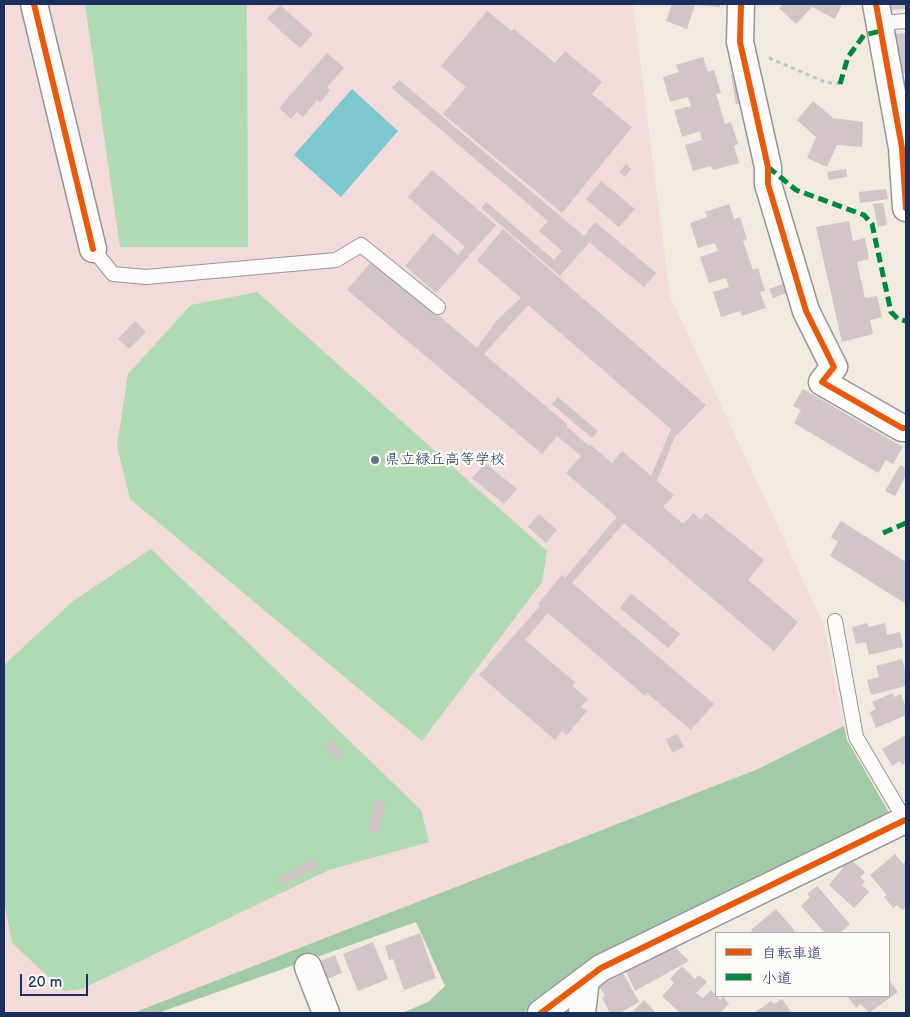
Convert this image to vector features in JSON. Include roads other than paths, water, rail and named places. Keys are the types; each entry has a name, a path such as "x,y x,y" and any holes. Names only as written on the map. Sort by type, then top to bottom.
{"street":[{"path":"34,4 93,249"},
{"path":"878,13 905,157 906,208"},
{"path":"741,16 740,42 768,167 768,184 806,311 834,367 822,382 902,428 906,428"},
{"path":"541,1013 601,968 906,821"},
{"path":"308,967 326,1013"},
{"path":"582,1013 586,979"}],"lane":[{"path":"878,13 906,21"},
{"path":"93,249 113,274 146,277 336,260 361,245 438,307"},
{"path":"835,621 856,737 906,821"}],"water":[{"path":"352,89 398,131 341,197 294,155"}],"place":[{"name":"県立緑丘高等学校","path":"375,460"}]}
